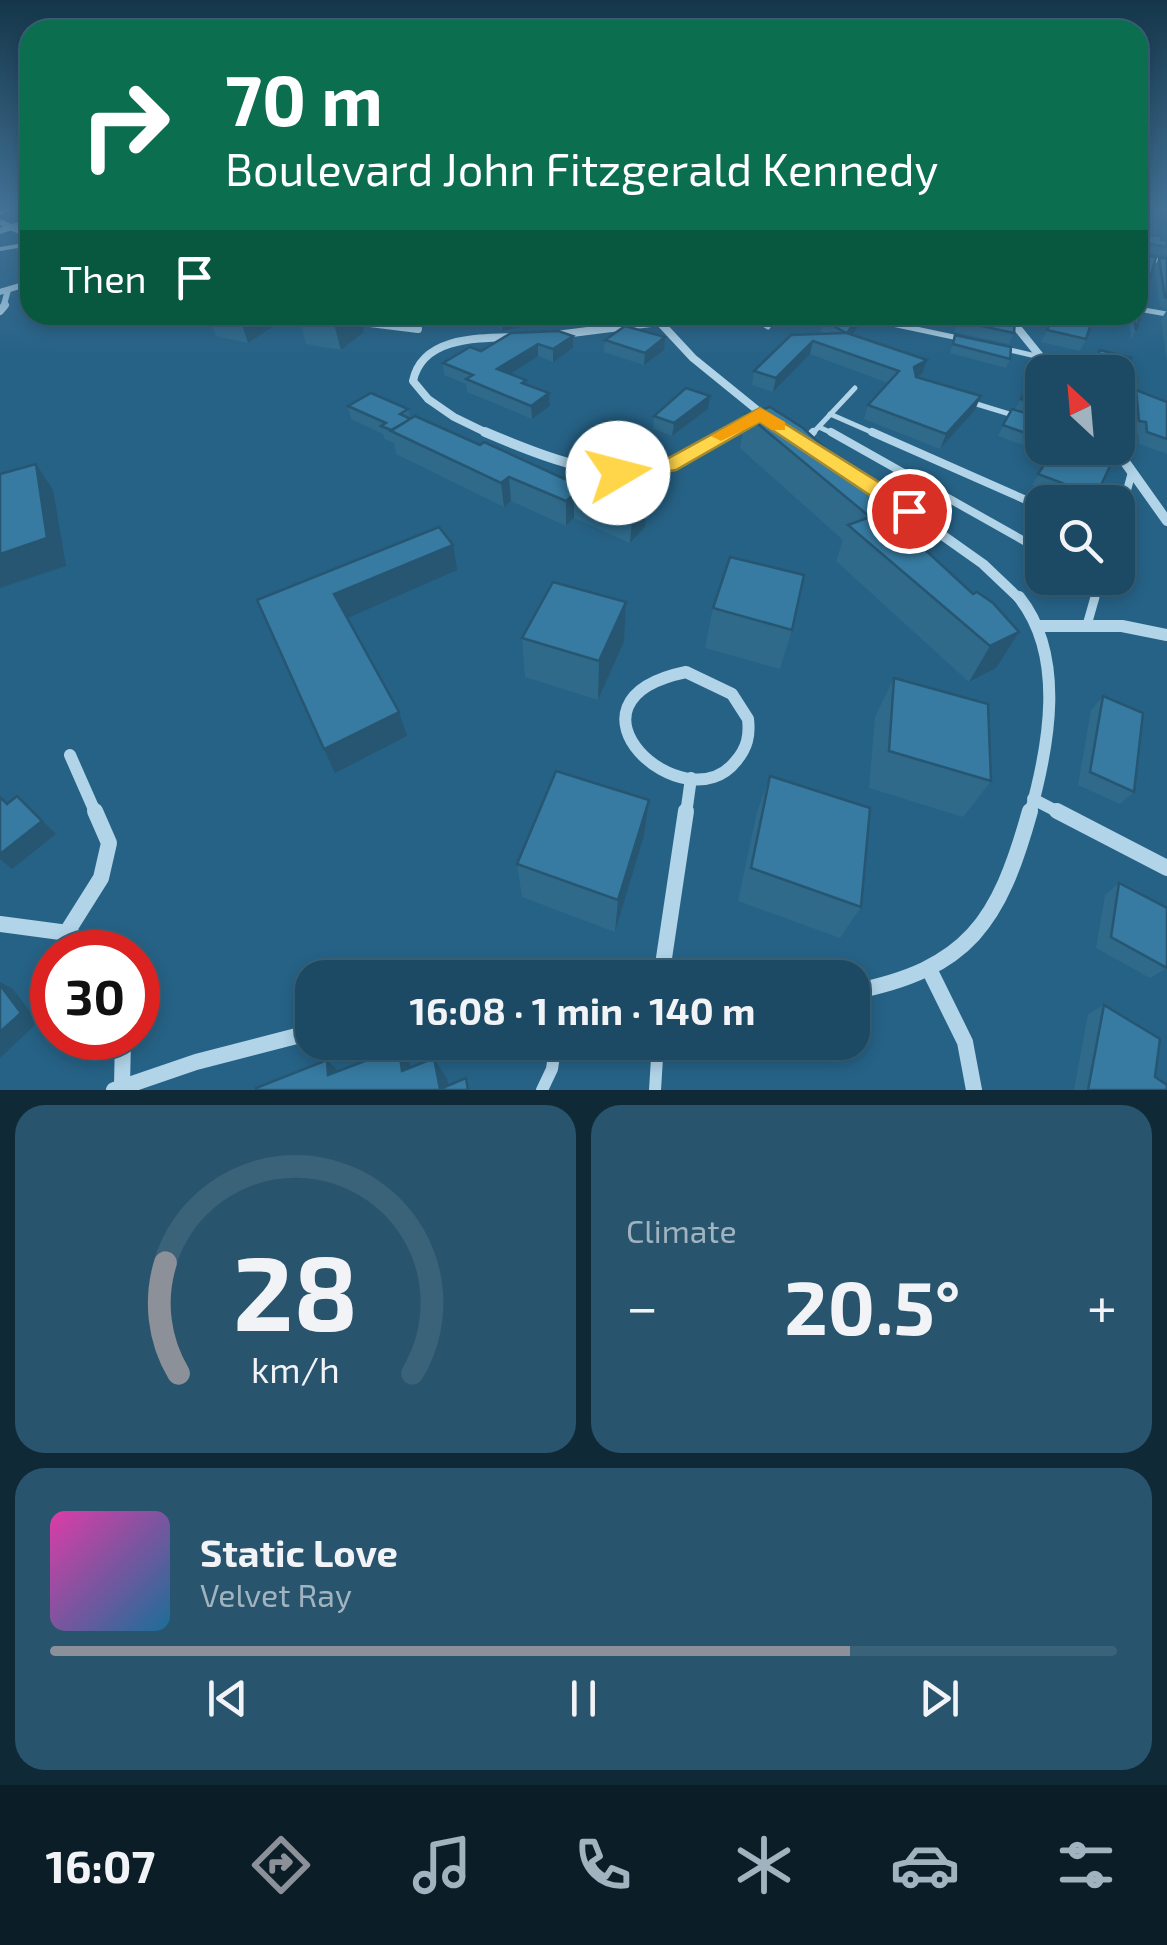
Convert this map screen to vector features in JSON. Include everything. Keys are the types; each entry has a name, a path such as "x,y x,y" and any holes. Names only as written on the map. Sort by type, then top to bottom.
{"street":[{"path":"0,311 7,303 4,291"},
{"path":"386,325 418,329"},
{"path":"544,336 616,325"},
{"path":"662,325 693,358 775,423"},
{"path":"1014,325 1038,355"},
{"path":"528,337 471,340 439,348 420,361 413,382 441,408 518,445 571,464 618,473 668,466 760,414"},
{"path":"789,433 820,454"},
{"path":"1127,465 1167,520"},
{"path":"870,987 930,969 966,945 986,922 1006,888 1034,799 1048,711 1046,653 1040,626 982,562 899,504"},
{"path":"1040,626 1087,624 1167,635"},
{"path":"666,674 707,676 731,691 744,707 750,732 746,751 726,772 706,779 690,778 672,777 650,767 630,745 624,726 631,696 644,684 666,674"},
{"path":"68,930 100,878 109,844 70,755"},
{"path":"664,960 690,778"},
{"path":"1034,799 1167,868"},
{"path":"0,924 50,930"},
{"path":"930,969 965,1042 974,1090"},
{"path":"121,1060 118,1089 196,1062 295,1036"}],"lane":[{"path":"896,325 966,340"},
{"path":"1005,349 1031,355"},
{"path":"804,442 855,388"},
{"path":"969,402 1024,418"},
{"path":"830,414 1025,500"},
{"path":"818,427 864,446 1025,543"},
{"path":"1128,485 1132,472"},
{"path":"1087,624 1096,595"},
{"path":"542,1090 553,1060"},
{"path":"655,1090 657,1060"}],"building":[{"path":"1148,259 1155,259 1148,287"},
{"path":"1159,259 1167,259 1165,297"},
{"path":"832,325 853,325 847,333 927,360 914,367 916,377 981,396 946,434 868,405 899,371 813,341 776,378 754,371 791,335 846,333"},
{"path":"977,325 1015,325 1014,333"},
{"path":"1050,325 1091,325 1086,339 1047,330"},
{"path":"625,326 665,337 645,353 605,340"},
{"path":"558,331 573,336 553,349 538,344 497,369 549,393 531,406 466,379 473,375 443,363 470,347 481,351 511,333"},
{"path":"955,335 1011,347 1010,359 953,344"},
{"path":"686,388 710,396 674,423 654,416"},
{"path":"1136,390 1167,402 1167,439 1147,432 1146,422 1139,421"},
{"path":"371,393 408,409 400,414 411,419 391,430 381,426 386,423 348,406"},
{"path":"770,407 803,428 871,486 886,480 923,508 888,523 920,545 973,594 977,592 993,603 1019,632 990,646 848,525 870,517 746,414"},
{"path":"1012,409 1025,413 1025,433 1003,425"},
{"path":"415,416 480,445 484,442 582,487 590,480 647,503 632,519 574,494 566,501 509,477 501,483 391,431"},
{"path":"36,464 47,538 0,554 0,474"},
{"path":"1044,465 1110,466 1101,485 1067,485 1038,474"},
{"path":"439,527 453,545 334,594 399,712 324,749 257,600"},
{"path":"730,557 804,575 792,630 713,608"},
{"path":"553,582 626,602 599,661 522,638"},
{"path":"894,678 988,704 991,781 889,751"},
{"path":"1103,696 1143,713 1134,792 1090,772"},
{"path":"556,771 649,800 618,900 517,864"},
{"path":"770,776 870,808 861,907 751,868"},
{"path":"17,796 42,821 0,854 0,797 7,804"},
{"path":"1119,883 1167,908 1167,968 1111,937"},
{"path":"0,985 21,1013 0,1032"},
{"path":"1104,1005 1160,1039 1155,1077 1167,1085 1167,1090 1088,1090"},
{"path":"327,1060 328,1075 367,1060 401,1060 402,1071 434,1060 440,1089 466,1078 468,1090 256,1090"}],"slow traffic":[{"path":"721,436 760,414 778,426"}],"route":[{"path":"618,473 668,466 760,414 909,511"}]}
